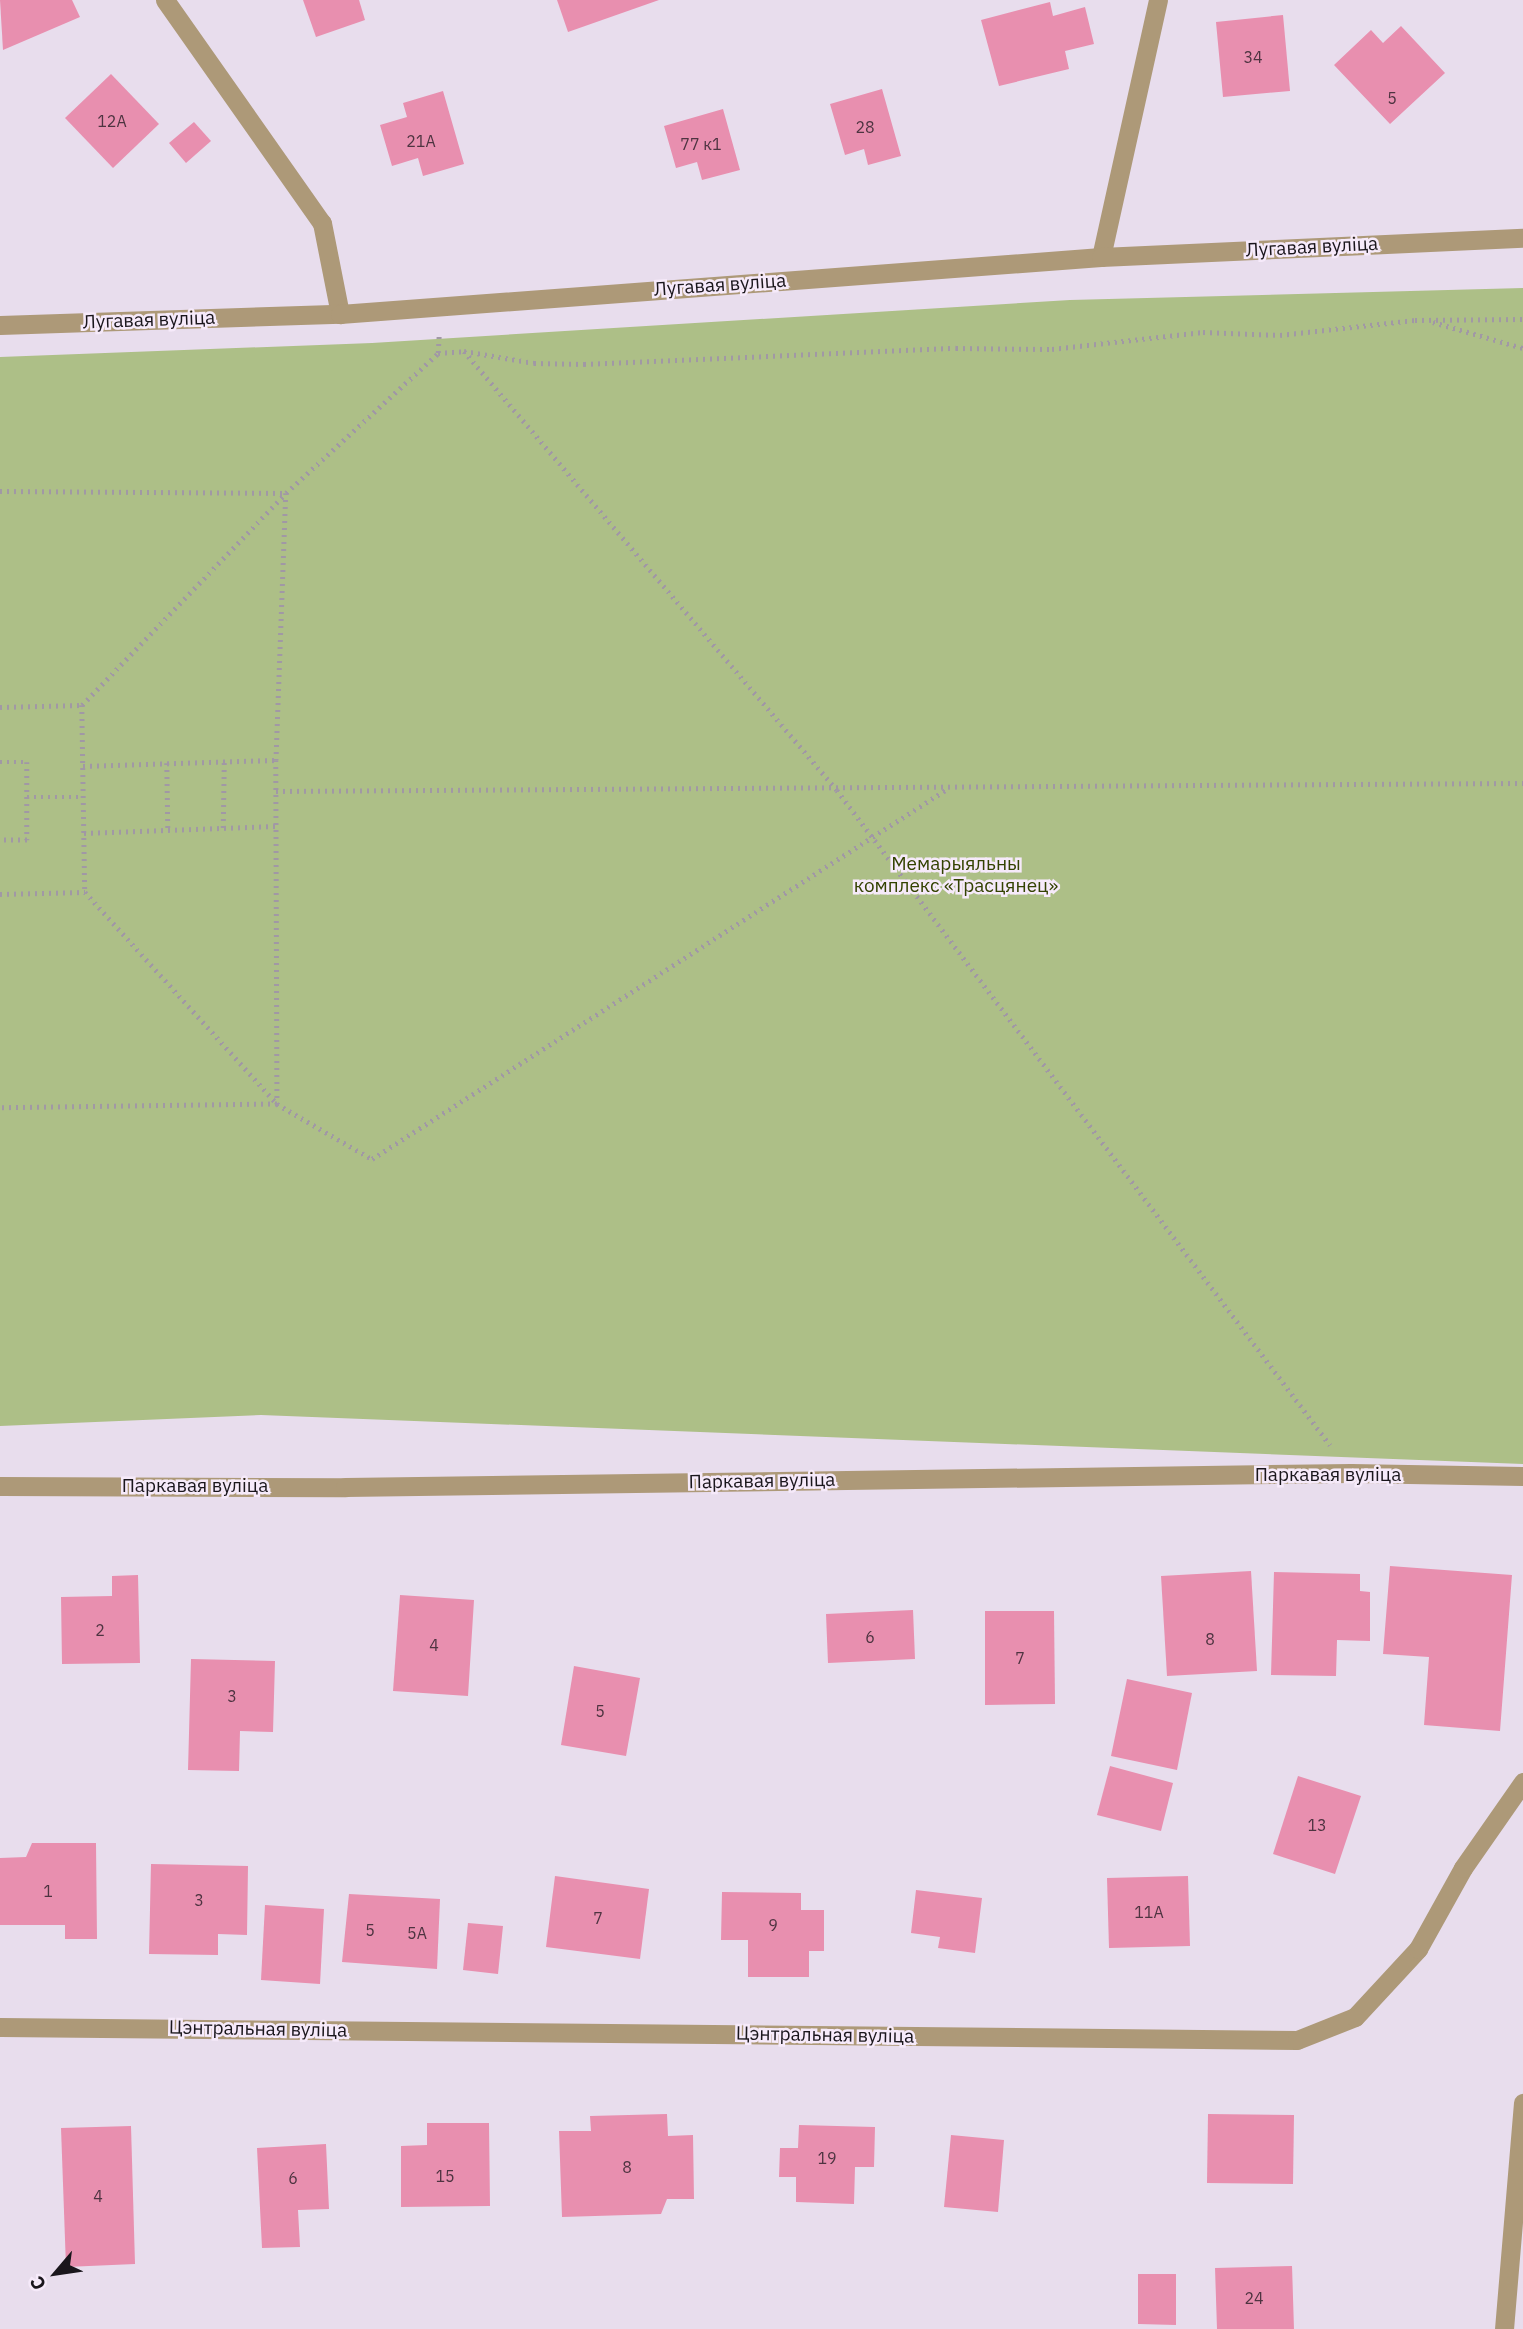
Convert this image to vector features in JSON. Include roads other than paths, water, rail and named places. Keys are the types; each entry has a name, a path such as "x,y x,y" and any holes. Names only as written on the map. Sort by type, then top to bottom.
{"street":[{"path":"165,0 322,223 340,314"},
{"path":"1101,257 1158,0"},
{"name":"Лугавая вуліца","path":"0,325 340,314 1101,257 1523,237"},
{"name":"Паркавая вуліца","path":"0,1486 345,1487 1351,1473 1523,1476"},
{"name":"Цэнтральная вуліца","path":"0,2027 1297,2040 1355,2017 1418,1949 1463,1868 1523,1782"},
{"path":"1504,2329 1523,2103"}],"park label":[{"name":"Мемарыяльны комплекс «Трасцянец»","path":"956,875"}]}
